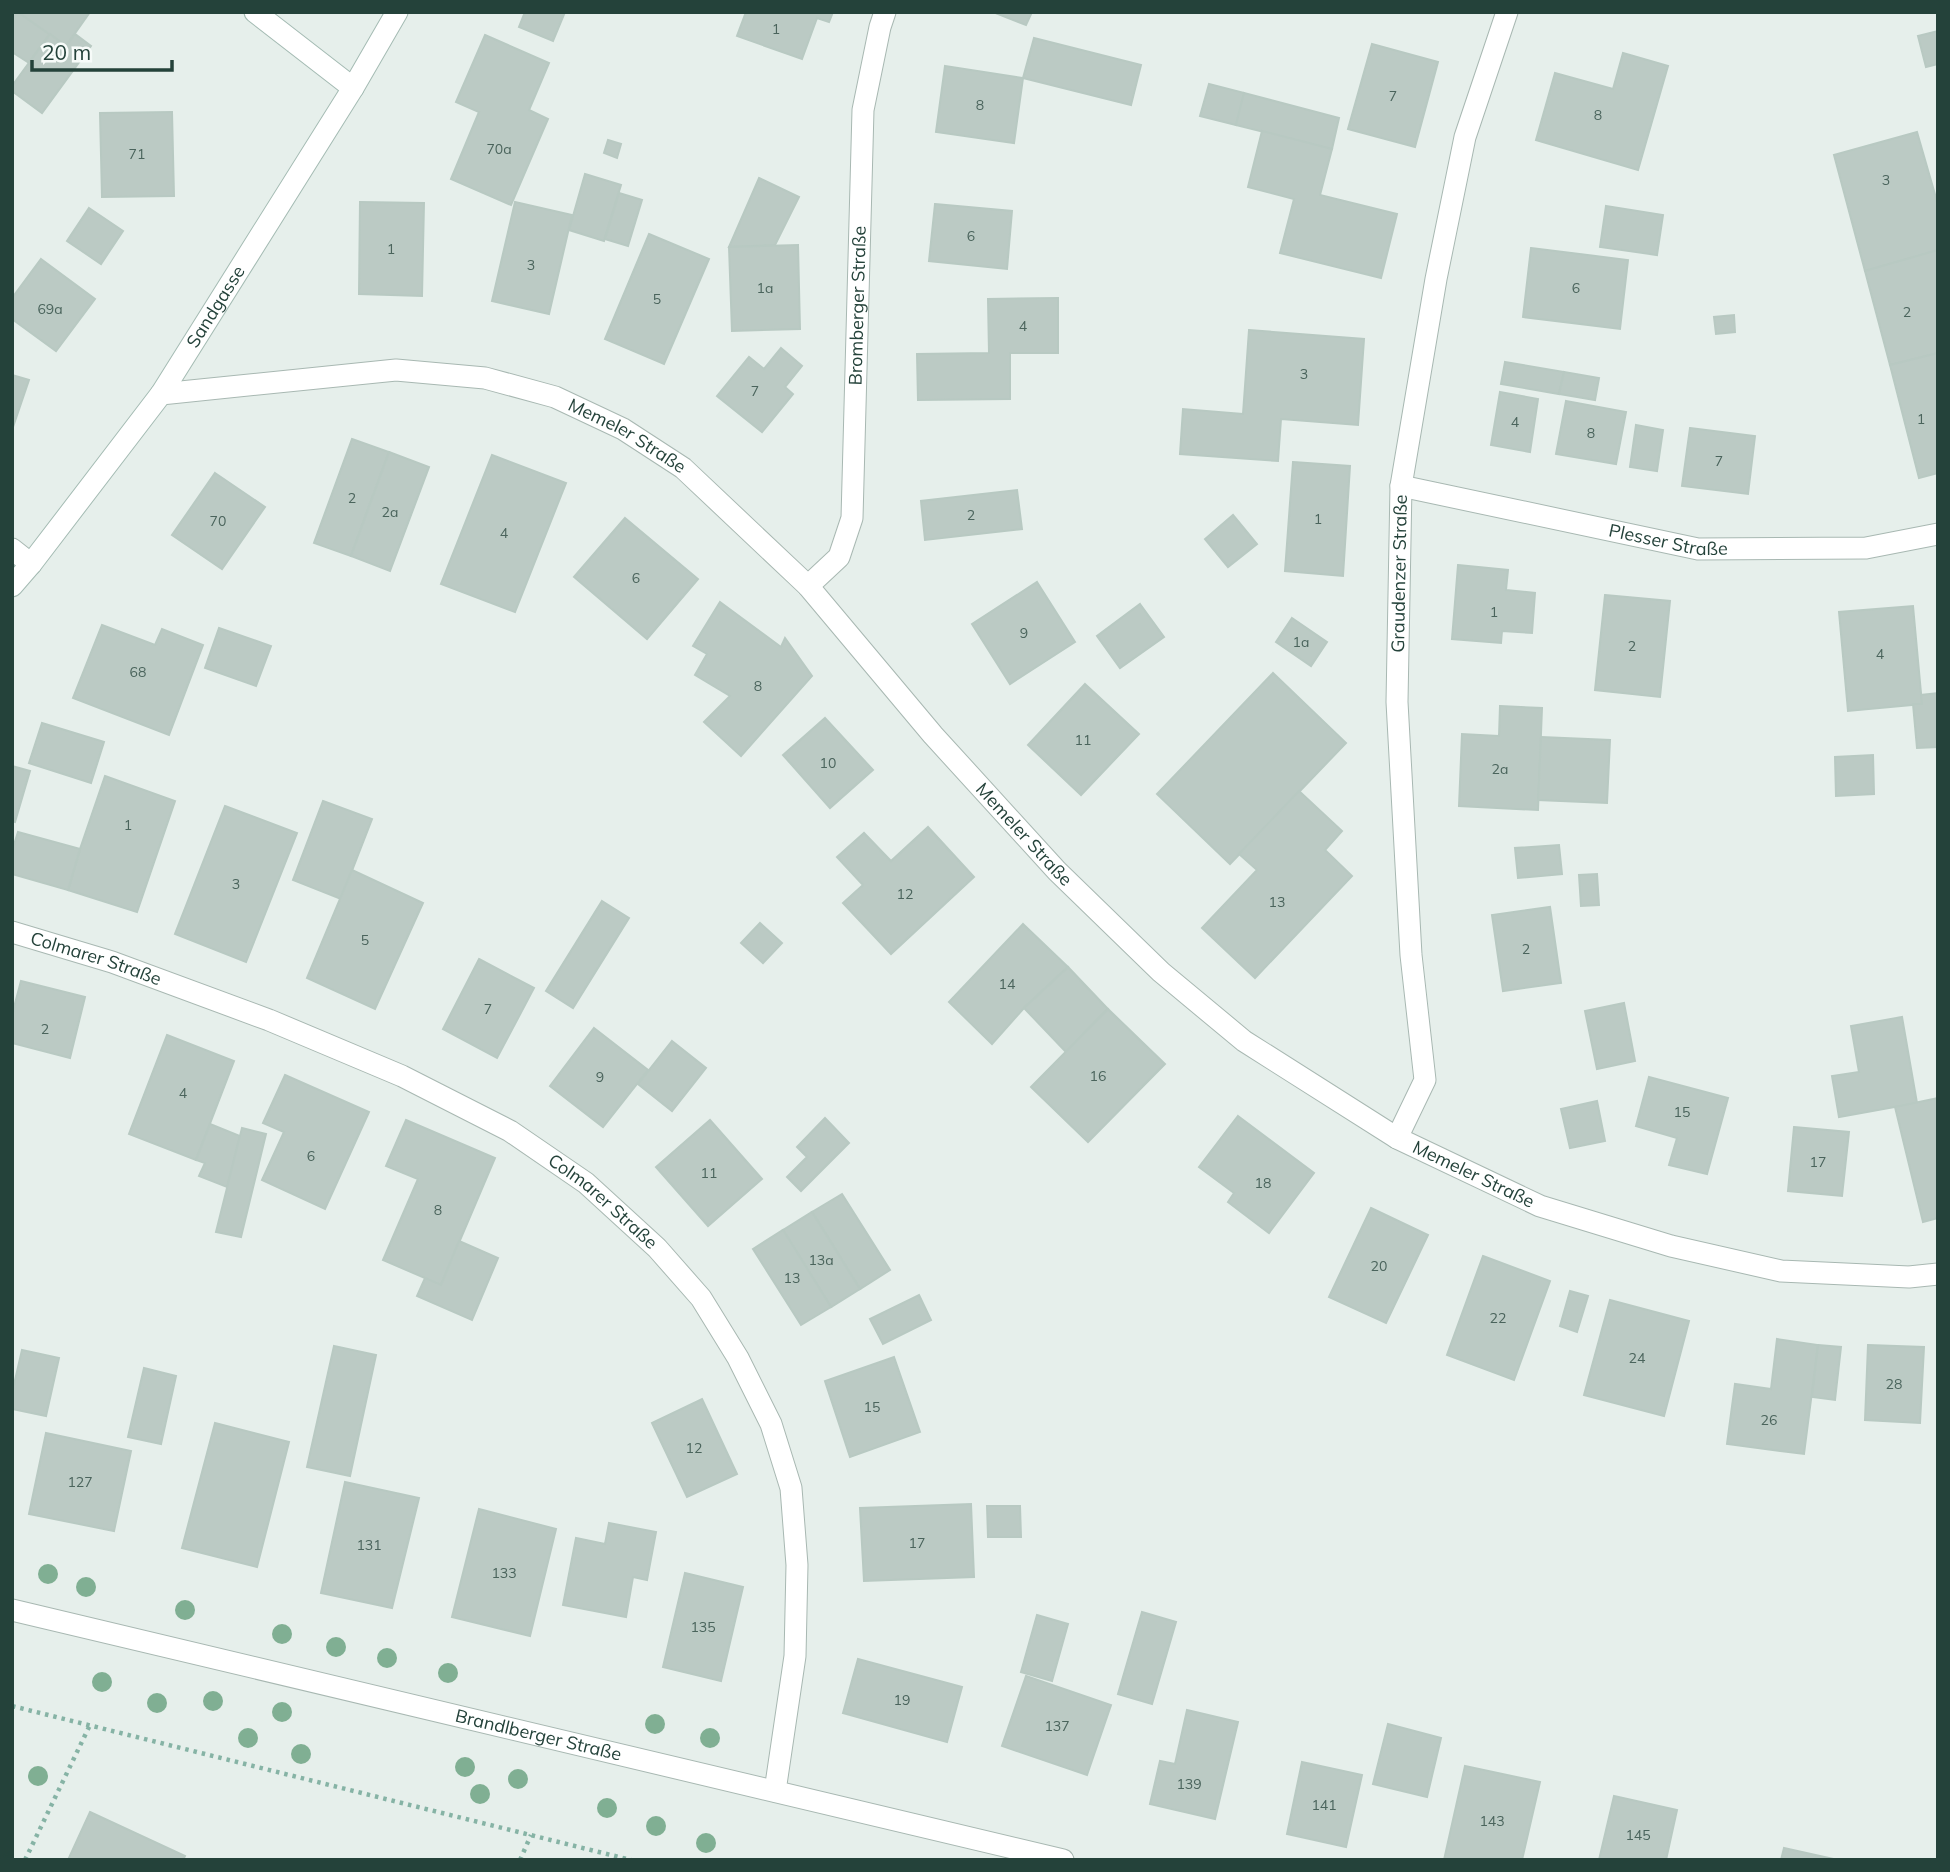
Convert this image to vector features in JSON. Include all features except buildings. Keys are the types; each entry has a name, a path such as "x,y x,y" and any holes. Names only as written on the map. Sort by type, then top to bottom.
{"street":[{"path":"255,12 353,89"},
{"name":"Sandgasse","path":"12,586 161,394 353,89 397,12"},
{"name":"Bromberger Straße","path":"808,586 838,557 852,518 863,110 885,12"},
{"name":"Graudenzer Straße","path":"1397,1138 1425,1080 1411,956 1397,702 1401,486 1436,279 1465,137 1507,12"},
{"name":"Memeler Straße","path":"161,394 396,370 485,378 555,397 623,429 683,468 808,586 933,735 1057,871 1161,972 1244,1041 1397,1138 1540,1206 1671,1247 1781,1271 1909,1277 1938,1274"},
{"name":"Plesser Straße","path":"1401,486 1698,549 1866,548 1938,534"},
{"path":"12,549 31,564"},
{"name":"Colmarer Straße","path":"12,932 112,962 270,1020 402,1076 510,1131 586,1183 657,1248 701,1298 738,1358 771,1424 791,1488 797,1565 795,1656 775,1791"},
{"name":"Brandlberger Straße","path":"12,1610 1063,1860"}],"path":[{"path":"12,1706 631,1860"},
{"path":"25,1860 90,1726"},
{"path":"520,1860 531,1835"}]}
